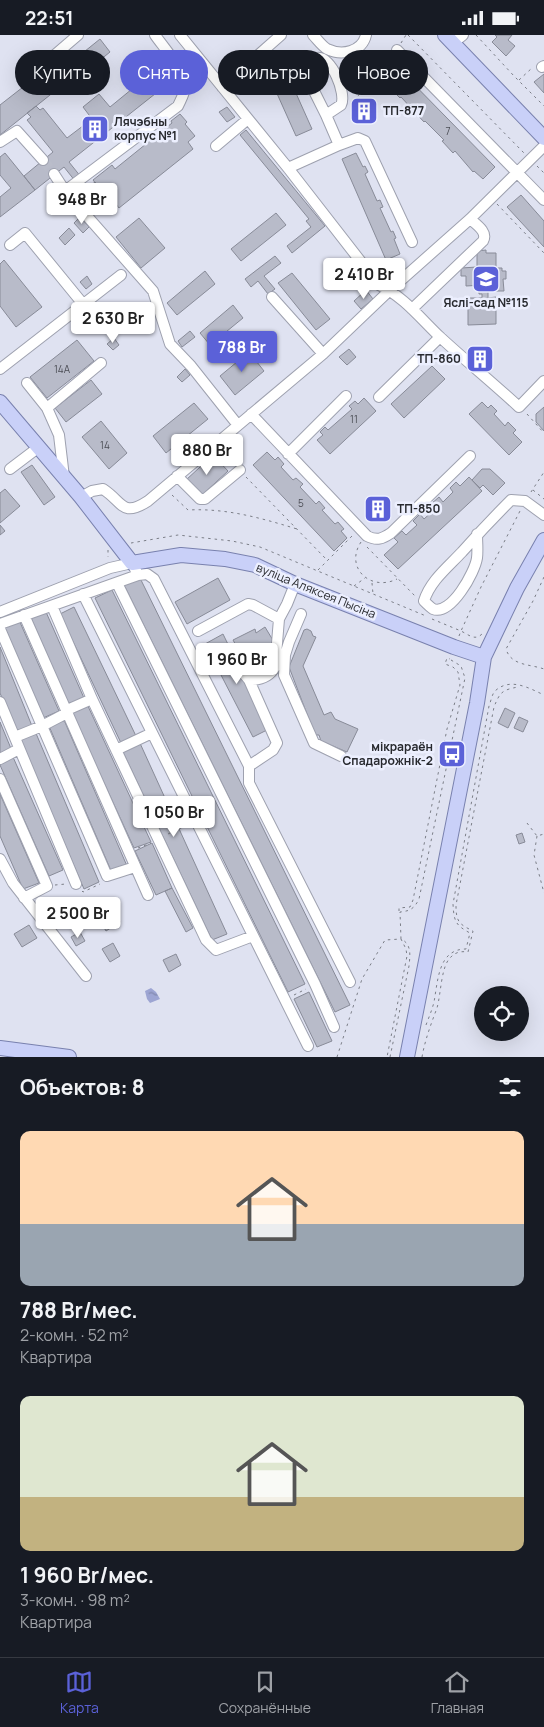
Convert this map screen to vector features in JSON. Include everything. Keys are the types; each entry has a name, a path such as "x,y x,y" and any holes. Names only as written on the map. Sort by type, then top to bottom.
{"main road":[{"path":"454,38 544,138"},
{"path":"0,402 81,497 135,569"},
{"path":"407,1057 477,703 484,657 517,588 544,540"},
{"name":"вуліца Аляксея Пысіна","path":"135,569 181,555 225,559 255,565 295,584 484,657"},
{"path":"0,1048 69,1057"}],"street":[{"path":"60,50 78,35"},
{"path":"65,191 178,106 185,87 182,77 174,61 155,35"},
{"path":"180,35 218,82"},
{"path":"264,50 281,35"},
{"path":"313,35 326,49 346,52 354,51 360,47 364,43 366,35"},
{"path":"326,115 341,105 343,101 341,88 326,61 317,58 309,61 304,66 305,73 339,145"},
{"path":"428,81 544,200"},
{"path":"228,95 379,285 390,290 412,309 440,337 519,407 544,381"},
{"path":"216,146 248,119"},
{"path":"0,142 17,131 43,160"},
{"path":"288,168 358,138 365,141 412,242"},
{"path":"81,497 92,491 104,489 118,503 129,509 137,508 322,354 470,219 544,146"},
{"path":"54,174 65,191 152,291 170,344 191,366 237,424"},
{"path":"412,309 483,241 484,233 470,219"},
{"path":"10,245 25,233 84,304"},
{"path":"0,369 121,275"},
{"path":"272,297 322,354"},
{"path":"379,397 440,337"},
{"path":"47,407 101,363"},
{"path":"27,383 47,407 59,435 64,477"},
{"path":"288,454 346,396"},
{"path":"251,414 357,532 375,540 391,533 470,456"},
{"path":"10,469 39,447"},
{"path":"177,476 200,499 206,499 240,470"},
{"path":"478,534 477,559 471,577 449,604 441,609 433,609 424,601 427,591 439,576 478,534 511,500 525,501 544,515"},
{"name":"вуліца Аляксея Пысіна","path":"0,612 110,569 135,569"},
{"path":"0,624 117,583 135,569 154,579 249,765 249,783 350,982"},
{"path":"117,583 315,984 334,1027"},
{"path":"249,679 257,680 272,673 275,667 279,619 295,584"},
{"path":"84,595 308,1046"},
{"path":"198,631 248,604 254,605 279,619"},
{"path":"52,606 92,699 206,940 216,950 253,936"},
{"path":"301,614 289,642 284,675 314,743 341,756"},
{"path":"24,615 148,895"},
{"path":"0,629 107,876 135,867"},
{"path":"234,649 278,743 273,750 249,765"},
{"path":"15,737 42,726 66,713 67,710 92,699"},
{"path":"0,702 76,884"},
{"path":"116,750 152,733"},
{"path":"0,759 19,749"},
{"path":"0,779 47,886 24,897"},
{"path":"0,859 13,883 86,976"}],"path":[{"path":"397,50 407,35 530,160 544,171"},
{"path":"476,35 544,106"},
{"path":"518,81 541,65"},
{"path":"343,101 350,101 358,95"},
{"path":"492,198 544,253"},
{"path":"519,407 544,433"},
{"path":"215,444 327,560"},
{"path":"462,631 480,587 506,534 544,472"},
{"path":"164,487 188,510 202,509 257,516 297,530"},
{"path":"533,490 544,499"},
{"path":"317,570 357,532 362,542 415,597 424,601"},
{"path":"118,546 178,535 232,541 260,547 473,637 480,636 486,631"},
{"path":"362,542 356,553 356,559 357,565 366,578 372,582 388,583 397,578"},
{"path":"544,577 506,649 508,656 512,660 544,669"},
{"path":"354,586 366,578"},
{"path":"372,582 374,594"},
{"path":"451,660 452,654"},
{"path":"387,1057 407,956 401,939 399,908 410,907 413,900 446,729 460,685 458,672 453,667 445,664 447,658 460,666 465,678 461,701 453,731 419,899 415,907 408,911 400,912"},
{"path":"425,1027 433,1005 442,964 447,957 458,949 466,949 470,933 460,927 454,919 454,904 489,706 494,692 503,686 518,683 544,695"},
{"path":"422,1057 426,1036 437,1007 446,965 450,958 459,951 468,952 473,931 462,925 456,917 456,905 494,707 499,694 506,689 518,687"},
{"path":"527,823 537,836 534,855 544,893"},
{"path":"537,836 544,834"},
{"path":"337,1057 362,979 385,940 404,939 411,952 390,1057"},
{"path":"284,1000 315,984"}],"water":[{"path":"151,988 160,999 150,1003 145,991"}],"building":[{"path":"495,35 512,35 508,40 515,46 506,56 492,42 497,37"},
{"path":"100,39 108,50 86,50"},
{"path":"544,74 544,93 534,82"},
{"path":"15,93 15,95 50,95 0,135 0,105"},
{"name":"Лячэбны корпус №1","path":"98,95 110,107 125,95 154,95 69,162 89,187 95,182 99,187 87,196 64,167 35,190 24,176 53,152 27,120 31,117 27,113 36,106 40,110 43,108 67,138 92,119 83,107"},
{"path":"278,95 297,95 312,129 296,136"},
{"path":"397,95 424,95 495,167 483,179 473,172 455,151 453,153 442,141 444,140"},
{"name":"ТП-877","path":"365,103 371,115 362,119 357,107"},
{"path":"227,107 235,117 227,122 219,112"},
{"path":"180,114 187,122 185,124 195,136 188,142 193,149 119,208 103,187 101,190 93,180 112,165 115,169 172,123 171,121"},
{"path":"246,130 325,226 292,253 287,246 311,227 306,221 309,219 240,135"},
{"path":"5,153 35,190 0,217 0,197 11,188 0,175 0,157"},
{"path":"356,153 363,167 365,166 368,172 365,174 377,201 380,200 383,207 380,208 391,232 393,231 396,238 394,239 400,254 386,260 342,159"},
{"path":"521,195 544,221 544,247 507,207"},
{"path":"276,213 286,225 241,261 231,249"},
{"path":"80,217 89,227 83,233 74,223"},
{"path":"139,218 165,248 141,268 116,237"},
{"path":"69,228 75,235 65,245 59,238"},
{"path":"486,250 486,253 496,253 496,268 502,268 502,271 506,271 506,279 503,279 504,291 488,291 488,298 496,297 496,324 468,325 468,298 482,298 482,294 479,294 479,291 483,291 483,285 466,286 466,276 461,276 461,268 477,267 477,251"},
{"path":"275,256 281,263 264,276 275,289 268,294 258,281 251,287 245,279"},
{"path":"4,260 42,307 16,327 0,306 0,264"},
{"path":"205,271 215,284 177,315 167,303"},
{"path":"292,273 330,319 316,330 278,283"},
{"path":"87,276 92,284 86,289 80,282"},
{"path":"366,290 373,299 361,309 354,301"},
{"path":"233,305 243,318 210,345 200,333"},
{"path":"190,331 195,337 182,347 178,341"},
{"path":"114,338 119,345 113,350 107,344"},
{"path":"77,340 94,361 47,398 30,377"},
{"path":"349,349 356,357 347,365 339,357"},
{"path":"249,352 264,371 235,395 220,376"},
{"name":"ТП-860","path":"481,354 485,359 480,364 475,359"},
{"path":"432,366 445,379 404,418 391,404"},
{"path":"185,369 190,375 182,382 177,377"},
{"path":"91,380 102,394 66,422 55,408"},
{"path":"364,398 376,411 330,454 317,440 323,435 320,432 325,427 328,430 352,409 349,406 355,401 358,404"},
{"path":"482,402 488,408 491,405 497,411 494,414 505,426 508,422 516,430 513,433 522,442 509,455 469,414"},
{"path":"194,403 208,419 166,453 153,436"},
{"path":"544,407 544,431 536,422 536,414"},
{"path":"101,421 127,453 109,469 82,437"},
{"path":"267,452 275,460 278,457 284,464 281,467 293,480 296,478 303,484 300,487 316,504 319,501 325,508 322,510 335,524 338,522 344,529 341,531 347,538 334,551 253,465"},
{"path":"213,455 228,471 201,496 186,480"},
{"path":"32,465 55,497 44,505 21,472"},
{"path":"482,469 490,469 505,483 493,495 483,485 480,488 472,480"},
{"path":"469,477 482,491 398,569 384,555 398,542 394,538 402,531 406,535 417,525 413,521 420,514 424,519 435,509 431,504 439,497 443,502 453,492 450,488 456,482 460,486"},
{"path":"5,489 20,506 0,523 0,493"},
{"name":"ТП-850","path":"382,498 390,507 376,520 367,511"},
{"path":"0,525 5,531 0,535"},
{"path":"140,578 350,1005 335,1012 124,585"},
{"path":"218,578 230,600 187,624 175,602"},
{"path":"112,590 305,984 288,992 95,598"},
{"path":"74,607 136,736 121,743 60,614"},
{"path":"46,612 84,698 69,705 31,618"},
{"path":"19,620 59,711 43,718 3,628"},
{"path":"265,627 274,642 272,663 252,674 233,640 255,629 256,633"},
{"path":"307,629 316,637 303,666 324,715 331,712 335,719 358,729 347,752 321,741 319,735 315,735 289,667 304,630"},
{"path":"223,634 269,729 253,737 205,644"},
{"path":"0,647 32,726 16,732 0,693"},
{"path":"87,704 151,842 134,848 71,711"},
{"path":"505,708 515,713 508,728 498,723"},
{"path":"519,717 528,721 523,732 514,728"},
{"path":"64,720 127,866 112,873 49,726"},
{"path":"0,722 12,751 0,755"},
{"path":"35,731 99,882 84,889 19,737"},
{"path":"139,741 227,934 212,940 122,750"},
{"path":"13,757 63,870 49,876 0,765 0,763"},
{"path":"0,794 39,883 23,889 0,836"},
{"path":"522,833 525,842 519,844 516,835"},
{"path":"152,843 172,888 156,895 135,851"},
{"path":"172,888 193,928 186,932 165,891"},
{"path":"112,910 120,922 106,931 99,919"},
{"path":"29,925 37,938 22,947 14,934"},
{"path":"80,932 85,941 76,946 71,937"},
{"path":"113,943 120,956 110,962 102,949"},
{"path":"176,954 181,965 169,972 163,960"},
{"path":"309,992 332,1041 317,1047 294,999"}],"tunnel":[{"path":"43,160 54,174"}],"place":[{"name":"ТП-877","path":"364,111"},
{"name":"Лячэбны корпус №1","path":"95,129"},
{"name":"Яслі-сад №115","path":"486,279"},
{"name":"ТП-860","path":"480,359"},
{"name":"ТП-850","path":"378,509"},
{"name":"мікрараён Спадарожнік-2","path":"452,754"}]}
